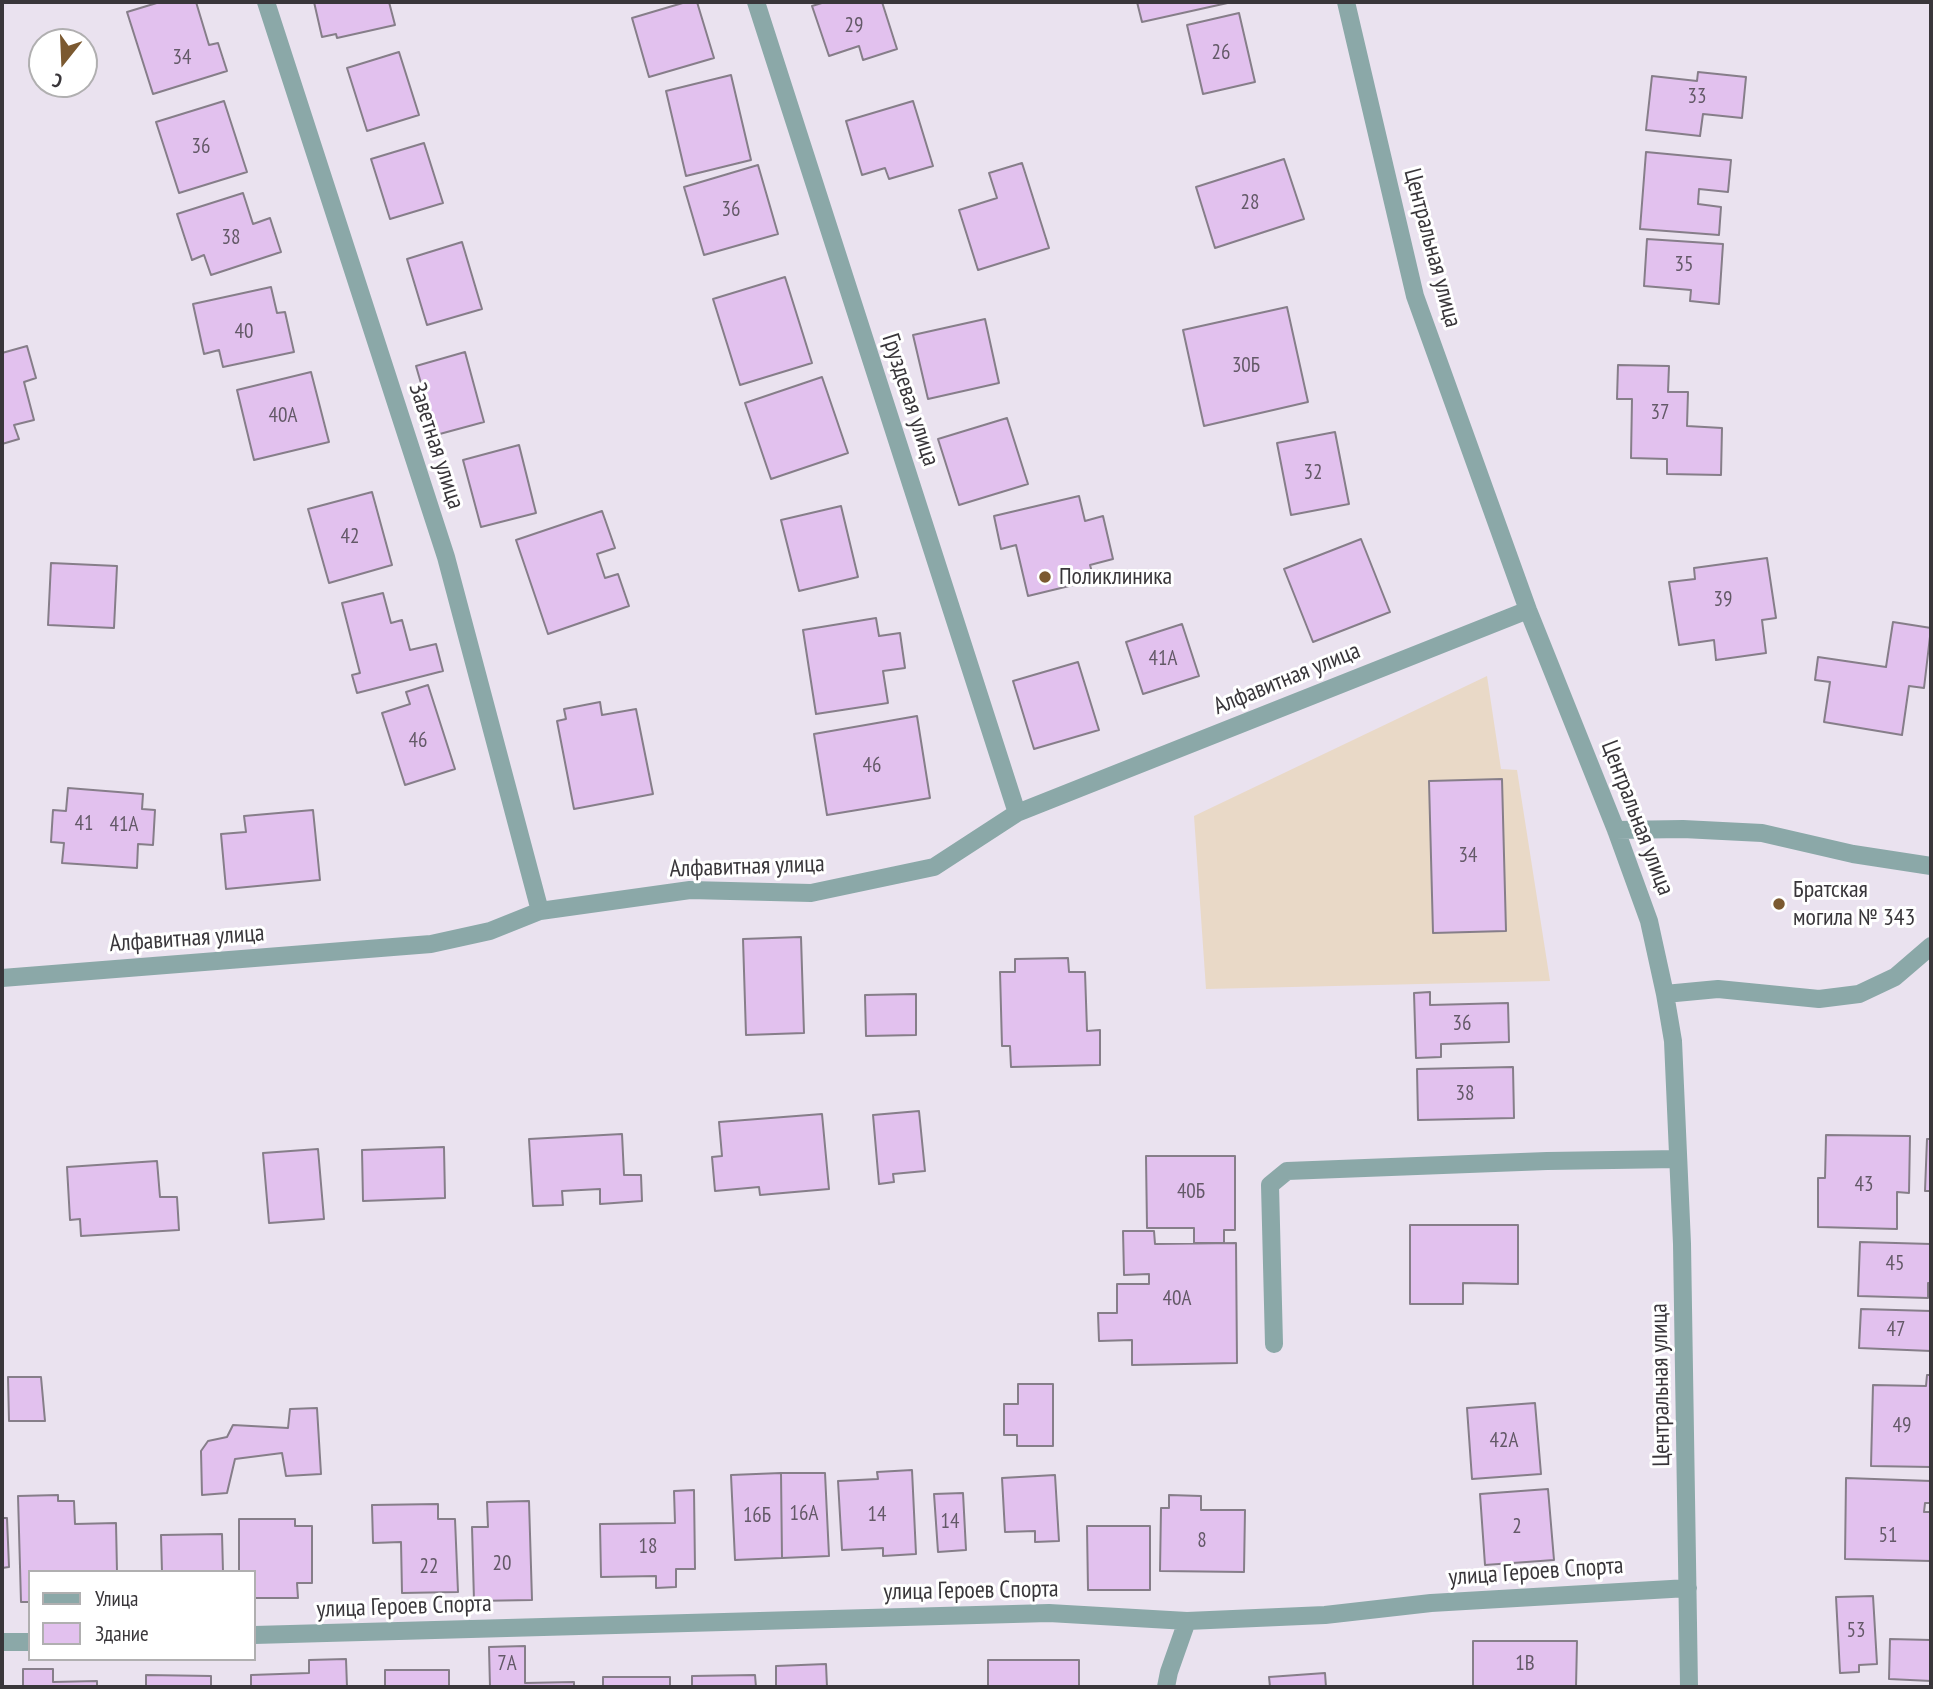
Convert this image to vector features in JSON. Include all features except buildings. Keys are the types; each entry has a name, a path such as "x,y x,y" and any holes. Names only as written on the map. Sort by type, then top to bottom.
{"street":[{"name":"Заветная улица","path":"266,2 446,557 540,911"},
{"name":"Груздевая улица","path":"756,2 1017,813"},
{"name":"Центральная улица","path":"1346,2 1415,296 1528,610 1616,830 1649,921 1665,995 1673,1041 1678,1159 1686,1411 1689,1687"},
{"name":"Алфавитная улица","path":"2,978 431,944 490,931 540,911 690,890 811,893 934,867 1017,813 1528,610"},
{"path":"1616,830 1683,829 1762,833 1853,854 1931,866"},
{"path":"1665,995 1717,989 1819,999 1859,994 1895,977 1931,946"},
{"path":"1274,1344 1270,1185 1287,1171 1678,1159"},
{"name":"улица Героев Спорта","path":"256,1635 1049,1613 1188,1622 1325,1615 1431,1604 1688,1587"},
{"path":"1166,1687 1168,1672 1188,1622"},
{"path":"2,1643 28,1642"}],"shaded area":[{"path":"1487,676 1501,769 1517,770 1550,981 1206,989 1194,816"}],"place":[{"name":"Поликлиника","path":"1045,577"},
{"name":"Братская могила № 343","path":"1779,904"}]}
